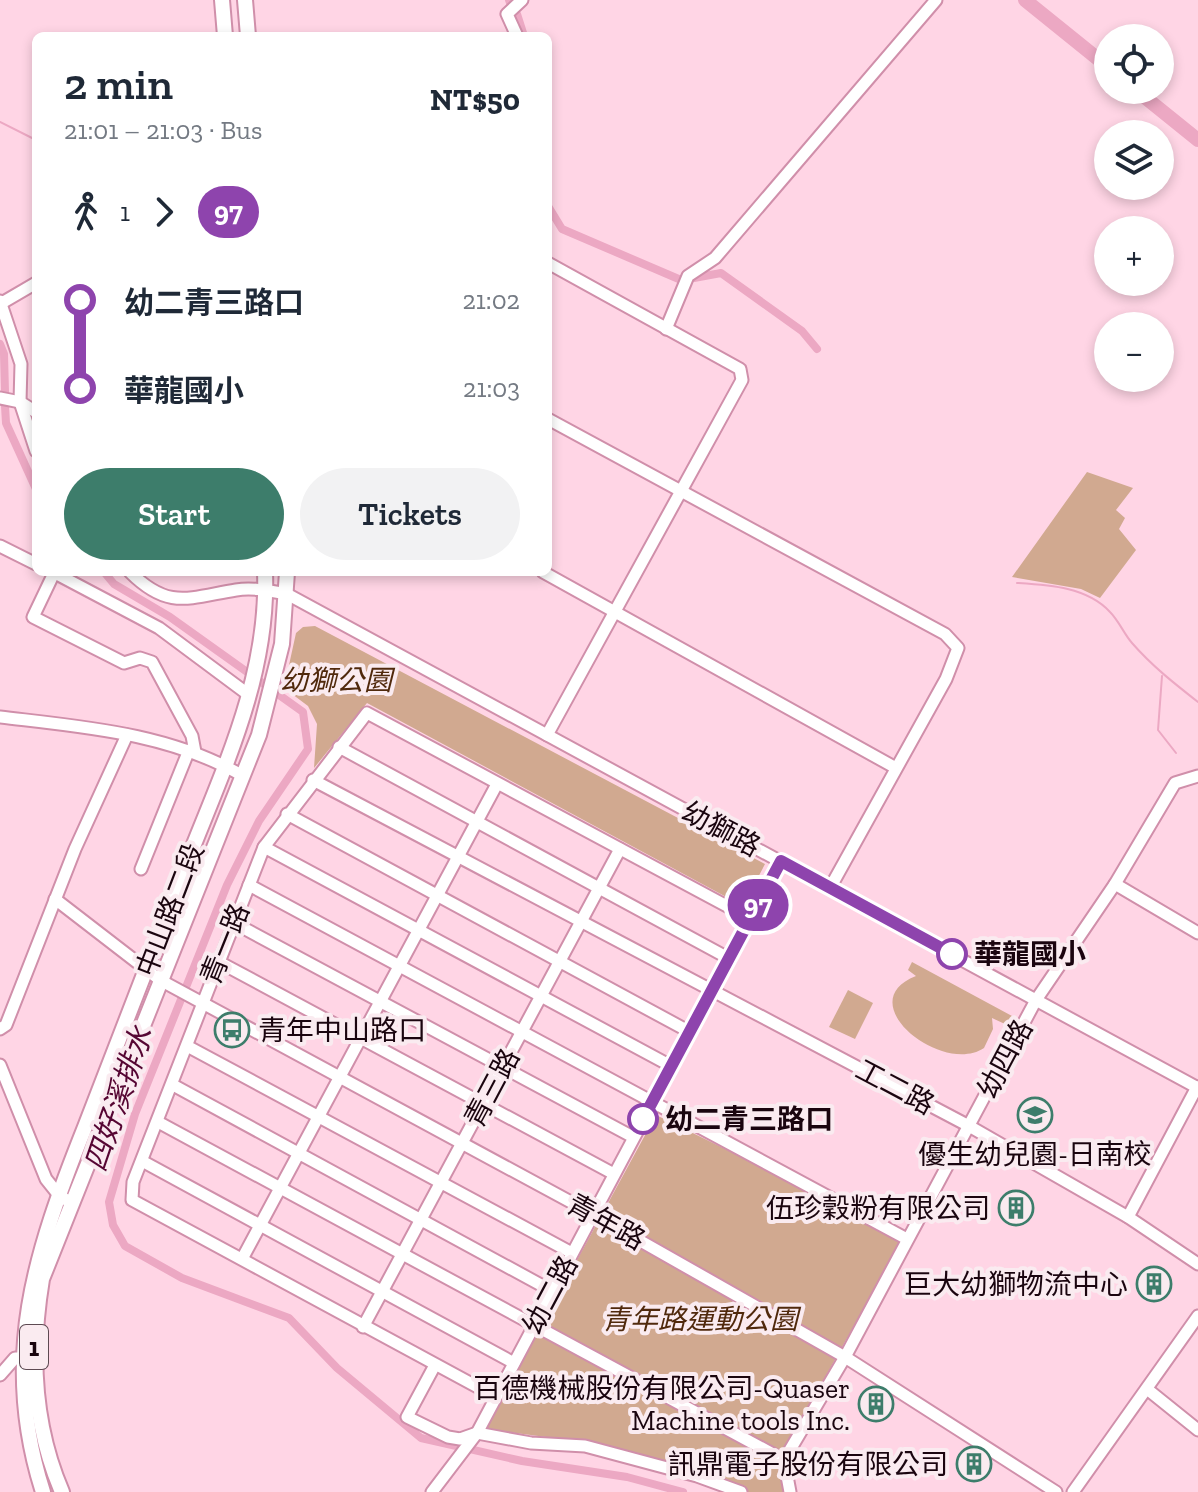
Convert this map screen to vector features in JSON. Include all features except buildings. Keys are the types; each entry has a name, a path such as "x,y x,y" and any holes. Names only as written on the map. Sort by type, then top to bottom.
{"main road":[{"path":"222,0 225,32"},
{"path":"245,0 248,32"},
{"name":"1","path":"249,695 258,659 265,576"},
{"name":"1","path":"287,576 287,594"},
{"name":"中山路二段","path":"62,1492 51,1466 41,1424 34,1358 34,1328 42,1279 243,776 278,665 287,594"},
{"name":"中山路二段","path":"43,1492 21,1422 15,1358 31,1262 226,766 249,695"}],"street":[{"path":"515,32 507,14 522,0"},
{"path":"666,329 688,276 715,258 936,0"},
{"path":"547,735 742,380 740,369 552,265"},
{"path":"32,285 0,303 21,364 20,402 32,439"},
{"path":"0,398 20,402 32,410"},
{"path":"552,421 945,634 958,648 946,679 830,888"},
{"path":"0,546 32,562"},
{"path":"52,576 33,617 124,663 140,658 152,662 192,736 192,751 141,869"},
{"path":"62,576 159,628 249,695"},
{"name":"幼獅路","path":"134,576 145,587 176,601 239,589 287,594 1198,1088"},
{"path":"550,576 896,768"},
{"name":"青一路","path":"242,1259 132,1200 133,1182 264,847 367,713 497,784"},
{"path":"0,717 127,735 192,751 243,776"},
{"path":"0,1029 6,1025 100,789 127,735"},
{"path":"339,747 730,959"},
{"name":"幼四路","path":"784,1460 845,1357 1036,1000 1115,884 1175,783 1197,776"},
{"name":"工二路","path":"313,780 580,924 706,990 713,990 969,1126 1128,1217 1198,1264"},
{"path":"496,1397 242,1259 497,784 751,919"},
{"path":"287,814 690,1032"},
{"path":"264,847 671,1066"},
{"name":"青三路","path":"363,1327 620,849"},
{"name":"幼二路","path":"432,1492 477,1433 781,861"},
{"path":"1115,884 1198,933"},
{"path":"249,885 907,1239"},
{"name":"青年路","path":"55,899 160,980 593,1214 845,1357 1056,1492"},
{"path":"234,923 633,1137"},
{"path":"219,962 614,1174"},
{"path":"187,1046 572,1253"},
{"path":"0,1065 46,1179 58,1194 72,1204"},
{"path":"173,1085 552,1291"},
{"path":"1128,1217 1198,1088"},
{"path":"158,1122 784,1460 790,1492"},
{"path":"142,1161 514,1363"},
{"path":"1073,1492 1198,1316"},
{"path":"0,1375 15,1358 34,1358"},
{"path":"435,1365 407,1417 448,1437 460,1439 477,1433 597,1449 697,1476 741,1492"},
{"path":"1147,1389 1198,1430"}],"green space":[{"path":"1087,472 1133,488 1116,510 1125,518 1119,529 1136,550 1100,598 1081,589 1012,577"},
{"name":"幼獅公園","path":"315,626 765,864 743,906 367,703 314,768 317,724 308,706 284,688 296,633 303,627"},
{"path":"912,962 1012,1016 1007,1025 992,1018 993,1029 984,1048 966,1054 946,1052 926,1044 909,1032 897,1018 892,1002 898,988 916,976 908,970"},
{"path":"848,990 873,1003 855,1039 829,1027"},
{"name":"青年路運動公園","path":"656,1115 776,1174 901,1242 782,1454 787,1492 746,1492 718,1478 631,1452 584,1442 485,1429"}],"waterway":[{"path":"1025,0 1094,56"},
{"path":"517,14 523,32"},
{"path":"1153,104 1198,140"},
{"path":"0,122 32,138"},
{"path":"552,213 562,229 681,280"},
{"path":"694,278 721,273 802,331 817,349"},
{"name":"四好溪排水","path":"0,344 4,354 5,392"},
{"name":"四好溪排水","path":"5,406 6,423 32,480"},
{"name":"四好溪排水","path":"107,576 114,584 170,617 303,712 308,749 259,821 227,885 135,1114 109,1202 113,1225 125,1246 182,1278 289,1318 337,1368 421,1438 522,1461 627,1477 683,1492"},
{"path":"1017,583 1067,589 1101,604 1148,659 1198,702"},
{"path":"1162,676 1158,730 1176,753"}],"bus line":[{"name":"97","path":"643,1119 781,861 952,954"}],"place":[{"name":"華龍國小","path":"952,954"},
{"name":"青年中山路口","path":"232,1030"},
{"name":"優生幼兒園-日南校","path":"1035,1115"},
{"name":"幼二青三路口","path":"643,1119"},
{"name":"伍珍穀粉有限公司","path":"1016,1208"},
{"name":"巨大幼獅物流中心","path":"1154,1284"},
{"name":"百德機械股份有限公司-Quaser Machine tools Inc.","path":"876,1404"},
{"name":"訊鼎電子股份有限公司","path":"974,1464"}]}
